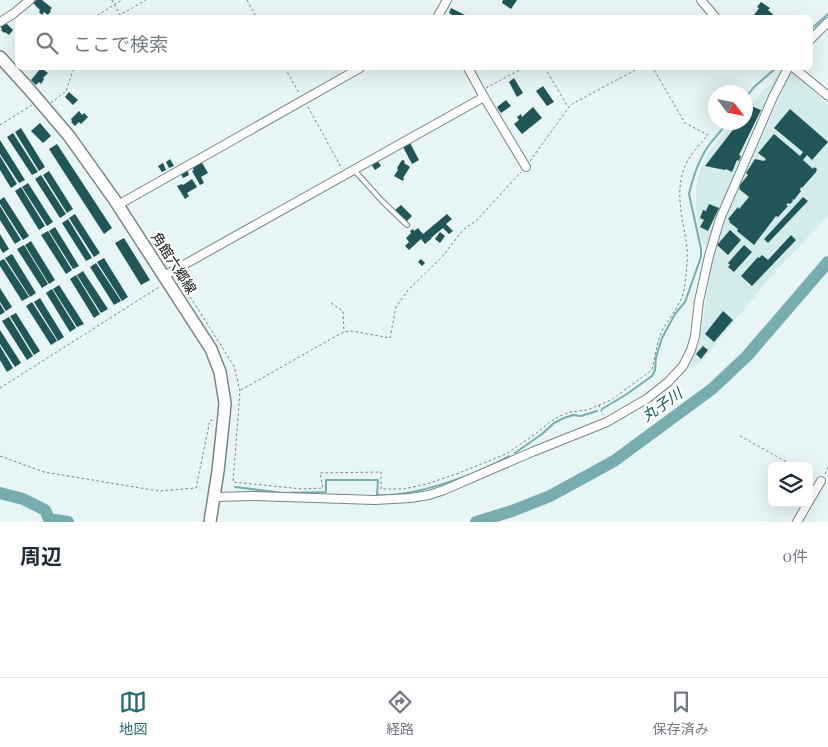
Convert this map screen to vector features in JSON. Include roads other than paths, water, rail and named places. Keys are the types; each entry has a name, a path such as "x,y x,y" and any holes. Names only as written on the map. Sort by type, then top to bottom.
{"main road":[{"name":"角館六郷線","path":"0,57 69,136 118,205 211,349 220,372 225,403 210,522"}],"street":[{"path":"0,22 30,0"},
{"path":"440,15 447,0"},
{"path":"701,0 714,15"},
{"path":"813,37 828,22"},
{"path":"118,205 356,70"},
{"path":"469,70 526,167"},
{"path":"214,497 254,496 375,500 429,495 607,422 648,398 684,366 691,350 695,336 699,301 720,219 773,97 787,70"},
{"path":"796,70 828,96"},
{"path":"166,279 185,264 354,170 482,94"},
{"path":"813,495 821,481"},
{"path":"797,522 806,507"}],"lane":[{"path":"354,170 407,225"}],"waterway":[{"path":"813,27 828,14"},
{"path":"753,88 774,70"},
{"path":"602,409 652,376 662,338 675,314 685,302 701,257 689,194 702,156 722,130"},
{"name":"丸子川","path":"476,522 512,511 550,496 614,461 712,389 747,356 828,262"},
{"path":"515,453 554,423 573,415 581,416 597,411"},
{"path":"235,487 283,493 326,492 326,480 378,480 377,495 392,495 427,489 463,477 509,456"},
{"name":"丸子川","path":"0,493 23,499 45,510 49,519 68,522"}]}
